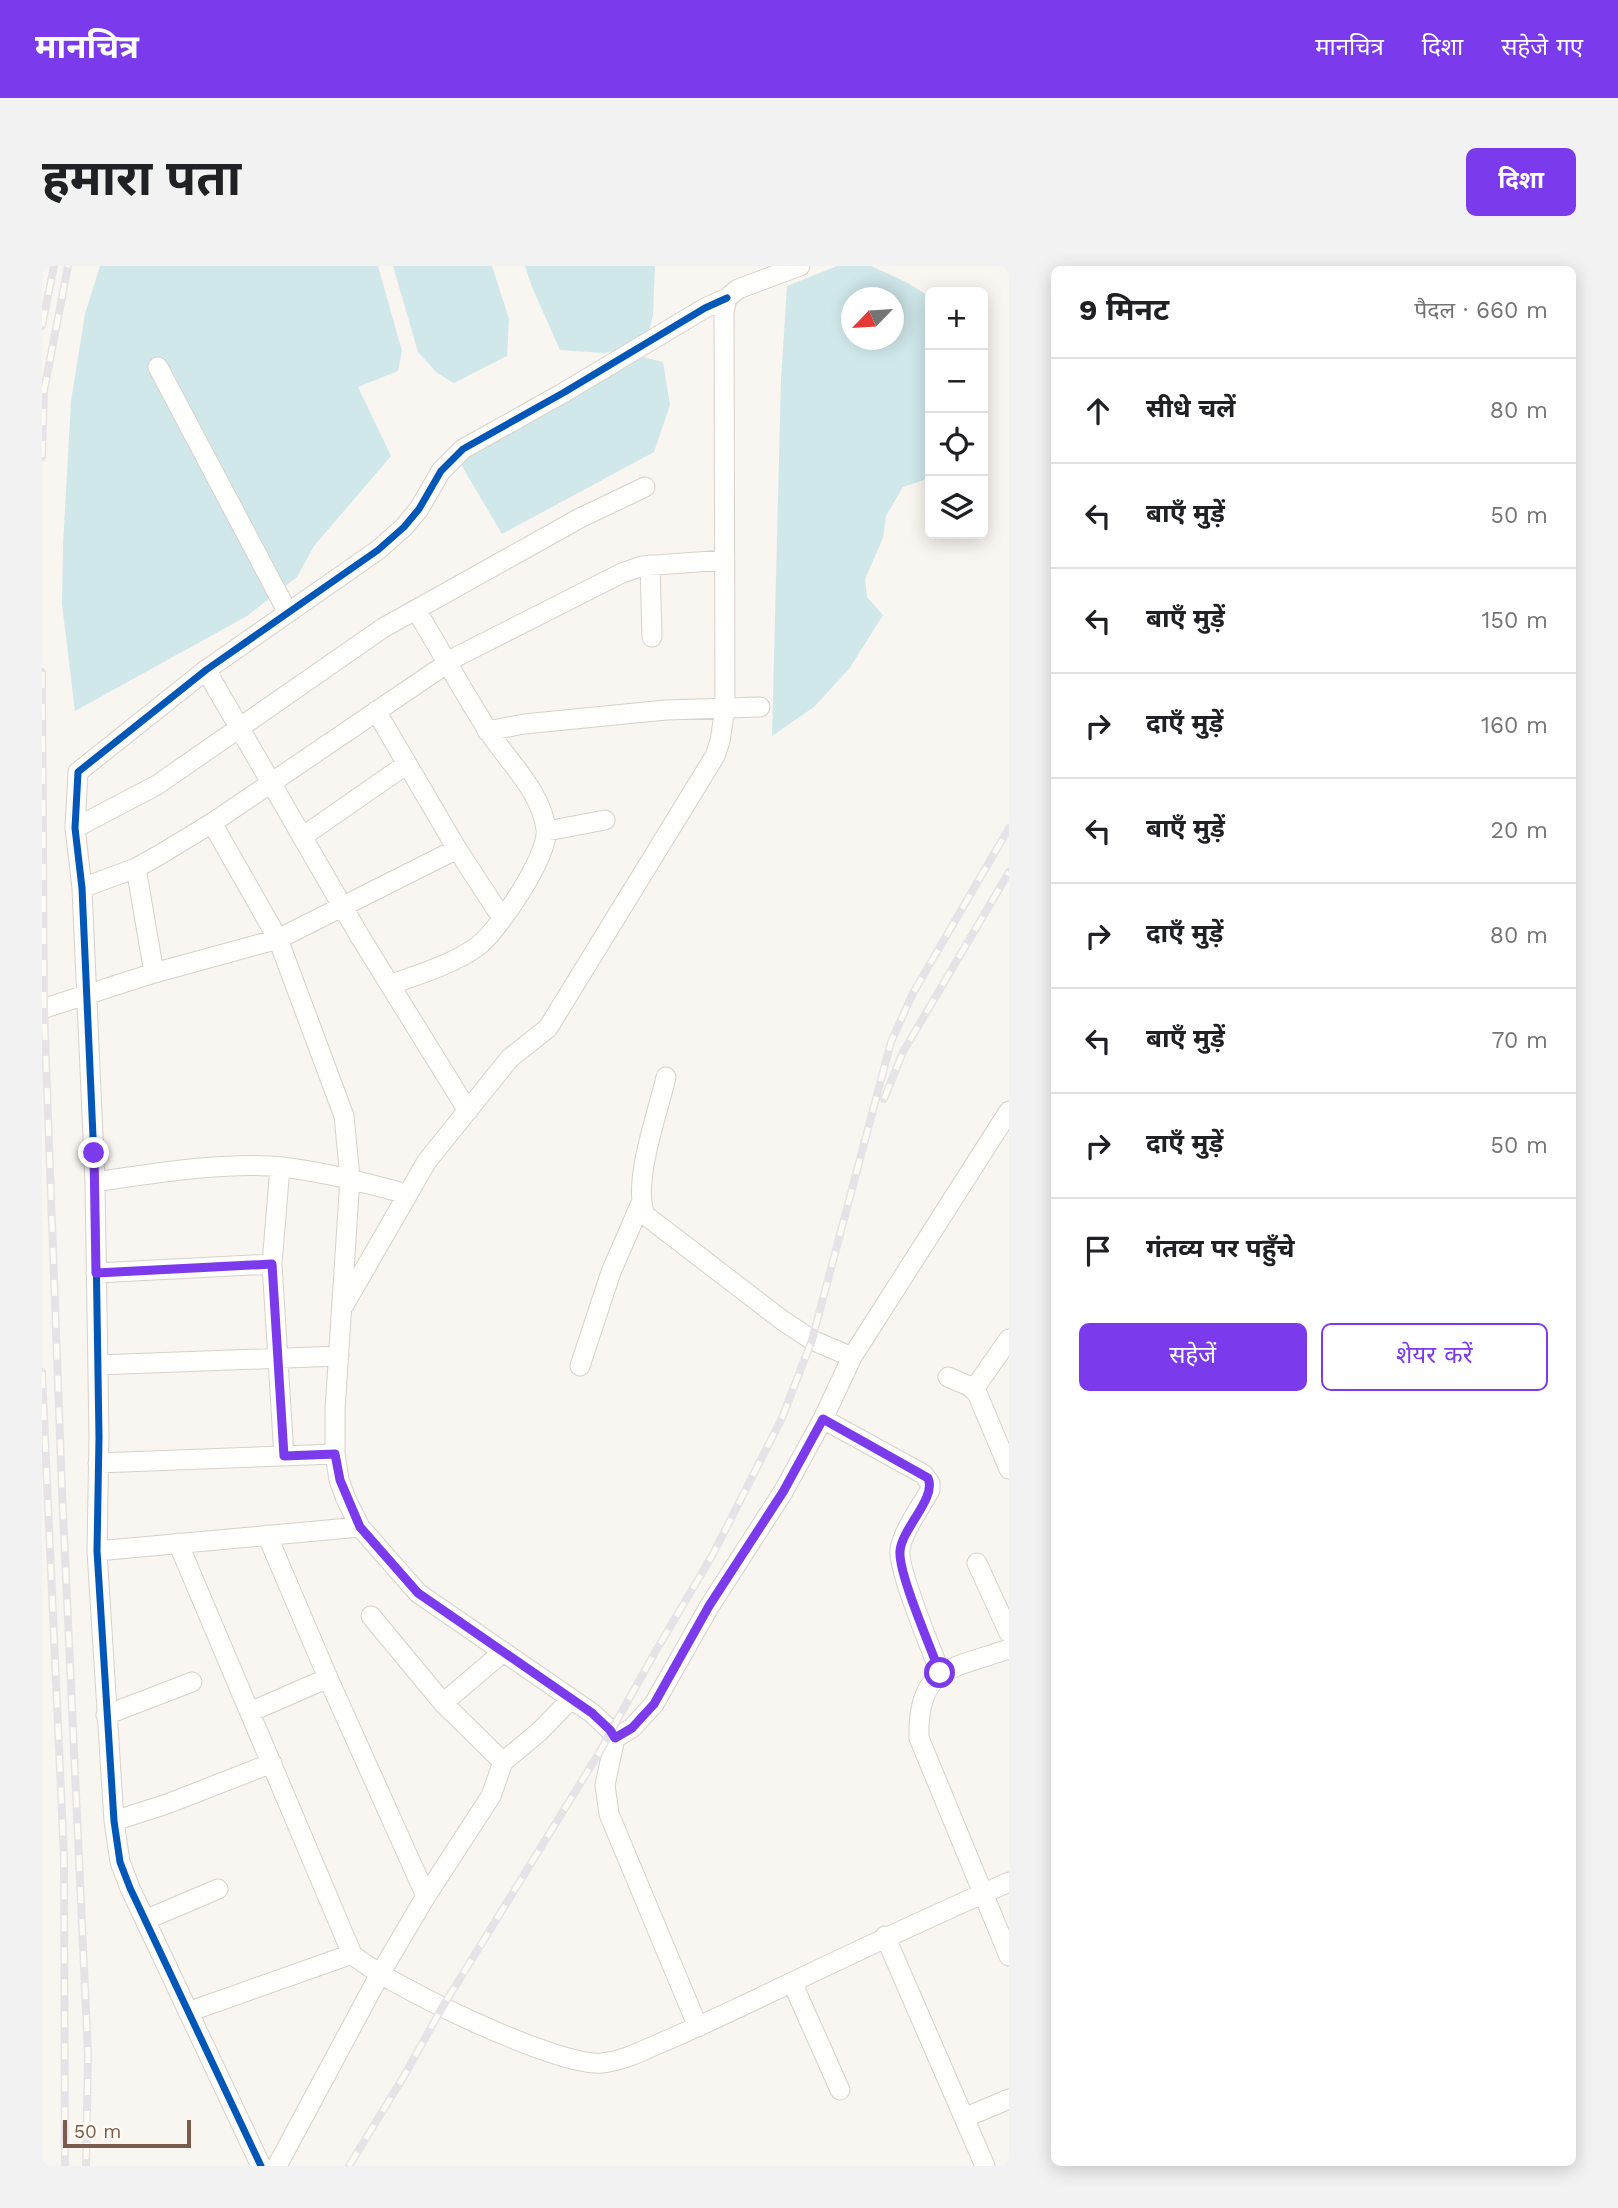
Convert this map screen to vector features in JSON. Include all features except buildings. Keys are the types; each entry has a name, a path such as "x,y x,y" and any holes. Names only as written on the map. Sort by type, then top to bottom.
{"street":[{"path":"261,2166 120,1862 114,1821 97,1550 95,1182 82,888 75,828 78,772 206,670 361,562 404,527 419,509 441,471 463,449 705,308 727,298 737,289 800,266"},
{"path":"342,1309 426,1161 510,1058 548,1028 715,756 725,708 724,312 727,298"},
{"path":"158,367 288,613"},
{"path":"75,828 157,785 383,628 580,518 645,487"},
{"path":"82,888 136,868 212,823 448,663 622,573 650,565 725,559"},
{"path":"650,565 652,637"},
{"path":"390,985 466,954 485,940 539,862 547,831 535,798 487,731 416,610"},
{"path":"206,670 343,908 468,1111"},
{"path":"487,731 524,724 666,710 760,707"},
{"path":"376,711 457,849 502,918"},
{"path":"302,837 407,764"},
{"path":"547,831 605,820"},
{"path":"212,823 278,939 344,1116 350,1178 335,1454 340,1480 360,1527 418,1593 592,1713 610,1730 615,1738 606,1784 609,1814 698,2027"},
{"path":"42,1009 154,973 278,939 457,849"},
{"path":"136,868 154,973"},
{"path":"666,1077 641,1183 641,1203 645,1215 782,1320 812,1340 852,1357"},
{"path":"615,1738 632,1728 654,1704 709,1606 783,1492 823,1419 852,1357 1009,1111"},
{"path":"95,1182 152,1173 231,1167 279,1167 350,1178 407,1194"},
{"path":"279,1167 272,1264 284,1456"},
{"path":"580,1366 611,1272 641,1203"},
{"path":"96,1273 272,1264"},
{"path":"974,1389 1009,1339"},
{"path":"98,1365 339,1356"},
{"path":"948,1377 974,1389 1001,1430 1009,1469"},
{"path":"823,1419 928,1478 930,1490 900,1550 903,1572 940,1673"},
{"path":"98,1463 335,1454"},
{"path":"97,1550 360,1527"},
{"path":"267,1535 426,1896"},
{"path":"178,1543 352,1954 380,1974 506,2036 578,2061 601,2063 629,2057 698,2027 885,1936 1009,1882"},
{"path":"977,1563 1009,1633"},
{"path":"371,1616 443,1703 503,1762"},
{"path":"1009,1649 940,1673 925,1690 918,1715 919,1738 1009,1956"},
{"path":"443,1703 502,1653"},
{"path":"250,1712 328,1678"},
{"path":"106,1715 192,1682"},
{"path":"277,2166 380,1974 426,1896 491,1796 503,1762 540,1731 571,1699"},
{"path":"114,1821 167,1804 272,1763"},
{"path":"145,1920 218,1889"},
{"path":"885,1936 985,2166"},
{"path":"188,2012 352,1954"},
{"path":"792,1982 840,2090"},
{"path":"964,2118 1009,2099"}],"water":[{"path":"100,266 378,266 402,351 398,371 358,387 391,456 314,546 297,577 247,616 75,711 62,604 71,401 85,314"},
{"path":"393,266 492,266 509,319 507,356 454,383 437,373 418,352"},
{"path":"525,266 655,266 653,315 646,344 604,353 560,350"},
{"path":"837,266 871,266 925,294 925,479 903,487 886,516 883,538 865,579 867,597 883,615 849,669 814,707 772,736 781,379 787,286"},
{"path":"643,357 663,362 670,405 654,452 502,534 453,451 563,389"}],"railway":[{"path":"42,326 54,266"},
{"path":"42,457 44,391 68,266"},
{"path":"42,672 44,1009 62,1491 88,2054 86,2166"},
{"path":"349,2166 443,2006 599,1753 712,1556 782,1418 812,1340 891,1042 913,993 1009,828"},
{"path":"884,1099 903,1052 1009,872"},
{"path":"42,1372 64,1858 65,2166"}],"cycle path":[{"path":"261,2166 130,1888 120,1862 114,1821 97,1551 99,1437 95,1182 82,888 75,828 78,772 206,670 378,550 404,527 419,509 441,471 463,449 705,308 727,298"}],"route":[{"path":"94,1153 96,1273 272,1264 284,1456 335,1454 346,1499 360,1527 418,1593 592,1713 615,1738 632,1728 654,1704 709,1606 783,1492 823,1419 928,1478 930,1490 900,1550 903,1572 940,1673"}]}
